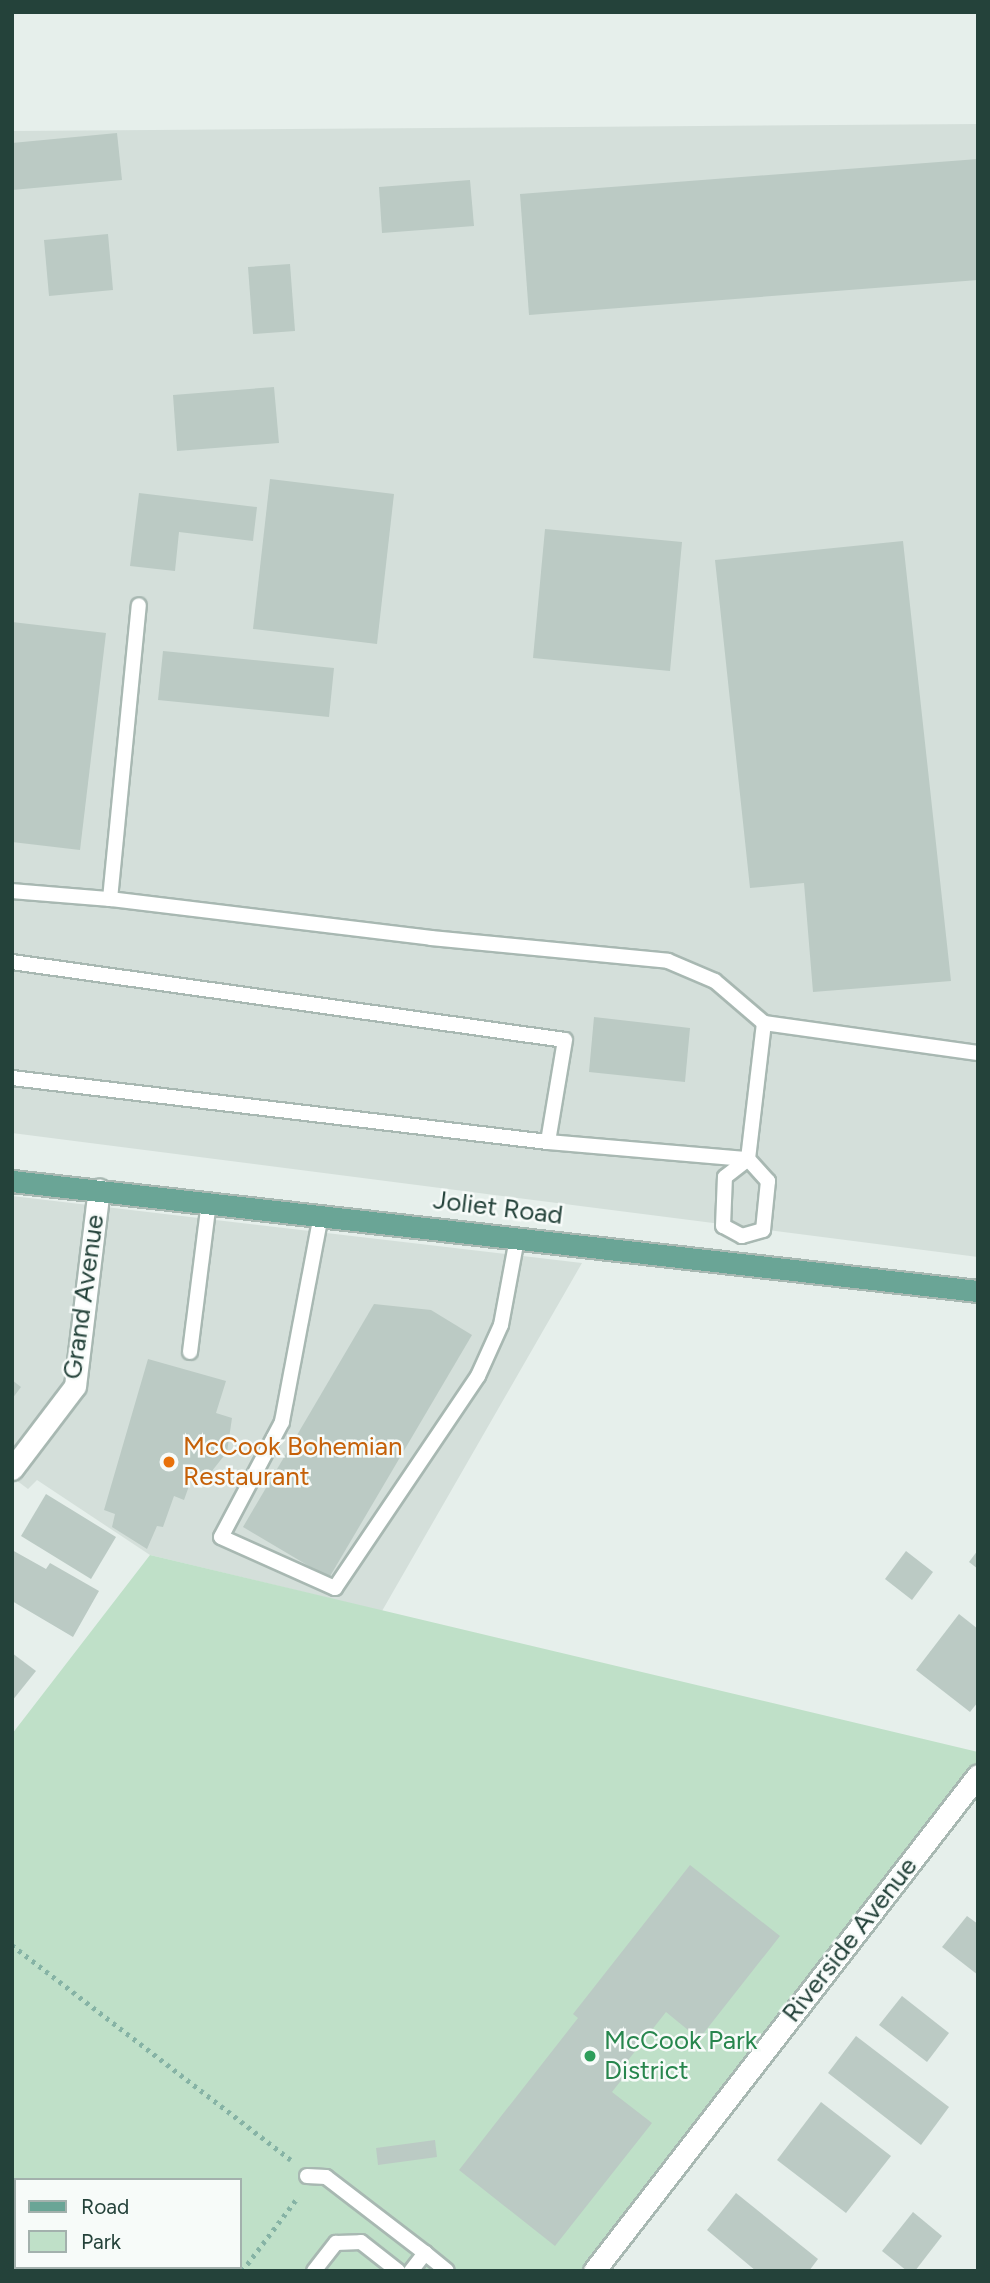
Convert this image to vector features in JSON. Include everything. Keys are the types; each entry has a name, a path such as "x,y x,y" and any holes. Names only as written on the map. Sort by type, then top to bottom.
{"main road":[{"name":"Joliet Road","path":"12,1181 978,1291"}],"street":[{"name":"Grand Avenue","path":"12,1469 75,1386 99,1189"},
{"name":"Riverside Avenue","path":"594,2271 978,1775"}],"lane":[{"path":"110,899 139,605"},
{"path":"12,891 110,899 431,938 668,961 715,981 764,1023 978,1053"},
{"path":"12,962 565,1040 548,1142"},
{"path":"12,1078 548,1142 748,1158 768,1181 763,1230 742,1236 723,1226 725,1177 748,1158 764,1023"},
{"path":"190,1352 209,1202"},
{"path":"321,1215 282,1422 221,1537 335,1588 478,1376 502,1325 517,1239"},
{"path":"741,1265 742,1236"},
{"path":"307,2176 326,2177 447,2271"},
{"path":"314,2271 336,2243 361,2242 398,2271"},
{"path":"411,2271 425,2253"}],"path":[{"path":"12,1945 307,2176 302,2191 242,2271"}],"shaded area":[{"path":"978,124 978,1257 12,1133 12,131"},
{"path":"12,1196 582,1263 382,1611 150,1555 37,1480 28,1489 12,1477"}],"green space":[{"path":"150,1555 978,1752 978,1768 587,2271 12,2271 12,1734"}],"building":[{"path":"117,133 122,180 12,190 12,143"},
{"path":"978,159 978,280 529,315 520,194"},
{"path":"470,180 474,226 382,233 379,187"},
{"path":"108,234 113,290 49,296 44,240"},
{"path":"290,264 295,331 253,334 248,267"},
{"path":"274,387 279,443 177,451 173,395"},
{"path":"270,479 394,494 377,644 253,629"},
{"path":"139,493 257,507 253,541 179,532 175,571 130,566"},
{"path":"545,529 682,542 670,671 533,658"},
{"path":"903,541 951,981 813,992 804,883 750,888 715,560"},
{"path":"12,622 106,633 80,850 12,842"},
{"path":"163,651 334,668 329,717 158,700"},
{"path":"594,1017 690,1028 685,1082 589,1072"},
{"path":"374,1304 431,1310 472,1335 329,1578 243,1527"},
{"name":"McCook Bohemian Restaurant","path":"148,1359 226,1381 216,1413 232,1418 227,1452 208,1476 194,1472 184,1500 174,1496 163,1527 157,1526 147,1549 112,1527 115,1514 104,1510"},
{"path":"12,1380 21,1387 12,1399"},
{"path":"46,1494 116,1537 91,1579 21,1536"},
{"path":"12,1550 46,1569 50,1563 99,1591 73,1637 12,1601"},
{"path":"978,1550 978,1569 969,1562"},
{"path":"906,1551 933,1572 912,1600 885,1579"},
{"path":"959,1614 978,1629 978,1702 970,1712 916,1670"},
{"path":"12,1653 36,1671 12,1701"},
{"name":"McCook Park District","path":"690,1865 780,1936 699,2039 666,2012 618,2073 623,2078 612,2092 652,2123 555,2246 459,2170 578,2018 573,2014"},
{"path":"967,1916 978,1924 978,1975 942,1947"},
{"path":"902,1996 949,2033 927,2062 879,2025"},
{"path":"856,2036 949,2107 921,2145 828,2073"},
{"path":"821,2102 891,2156 846,2213 777,2160"},
{"path":"435,2140 437,2157 378,2165 376,2148"},
{"path":"736,2193 818,2259 809,2271 756,2271 707,2230"},
{"path":"913,2212 942,2236 915,2271 907,2271 882,2251"}],"place":[{"name":"McCook Bohemian Restaurant","path":"169,1462"},
{"name":"McCook Park District","path":"590,2056"}]}
